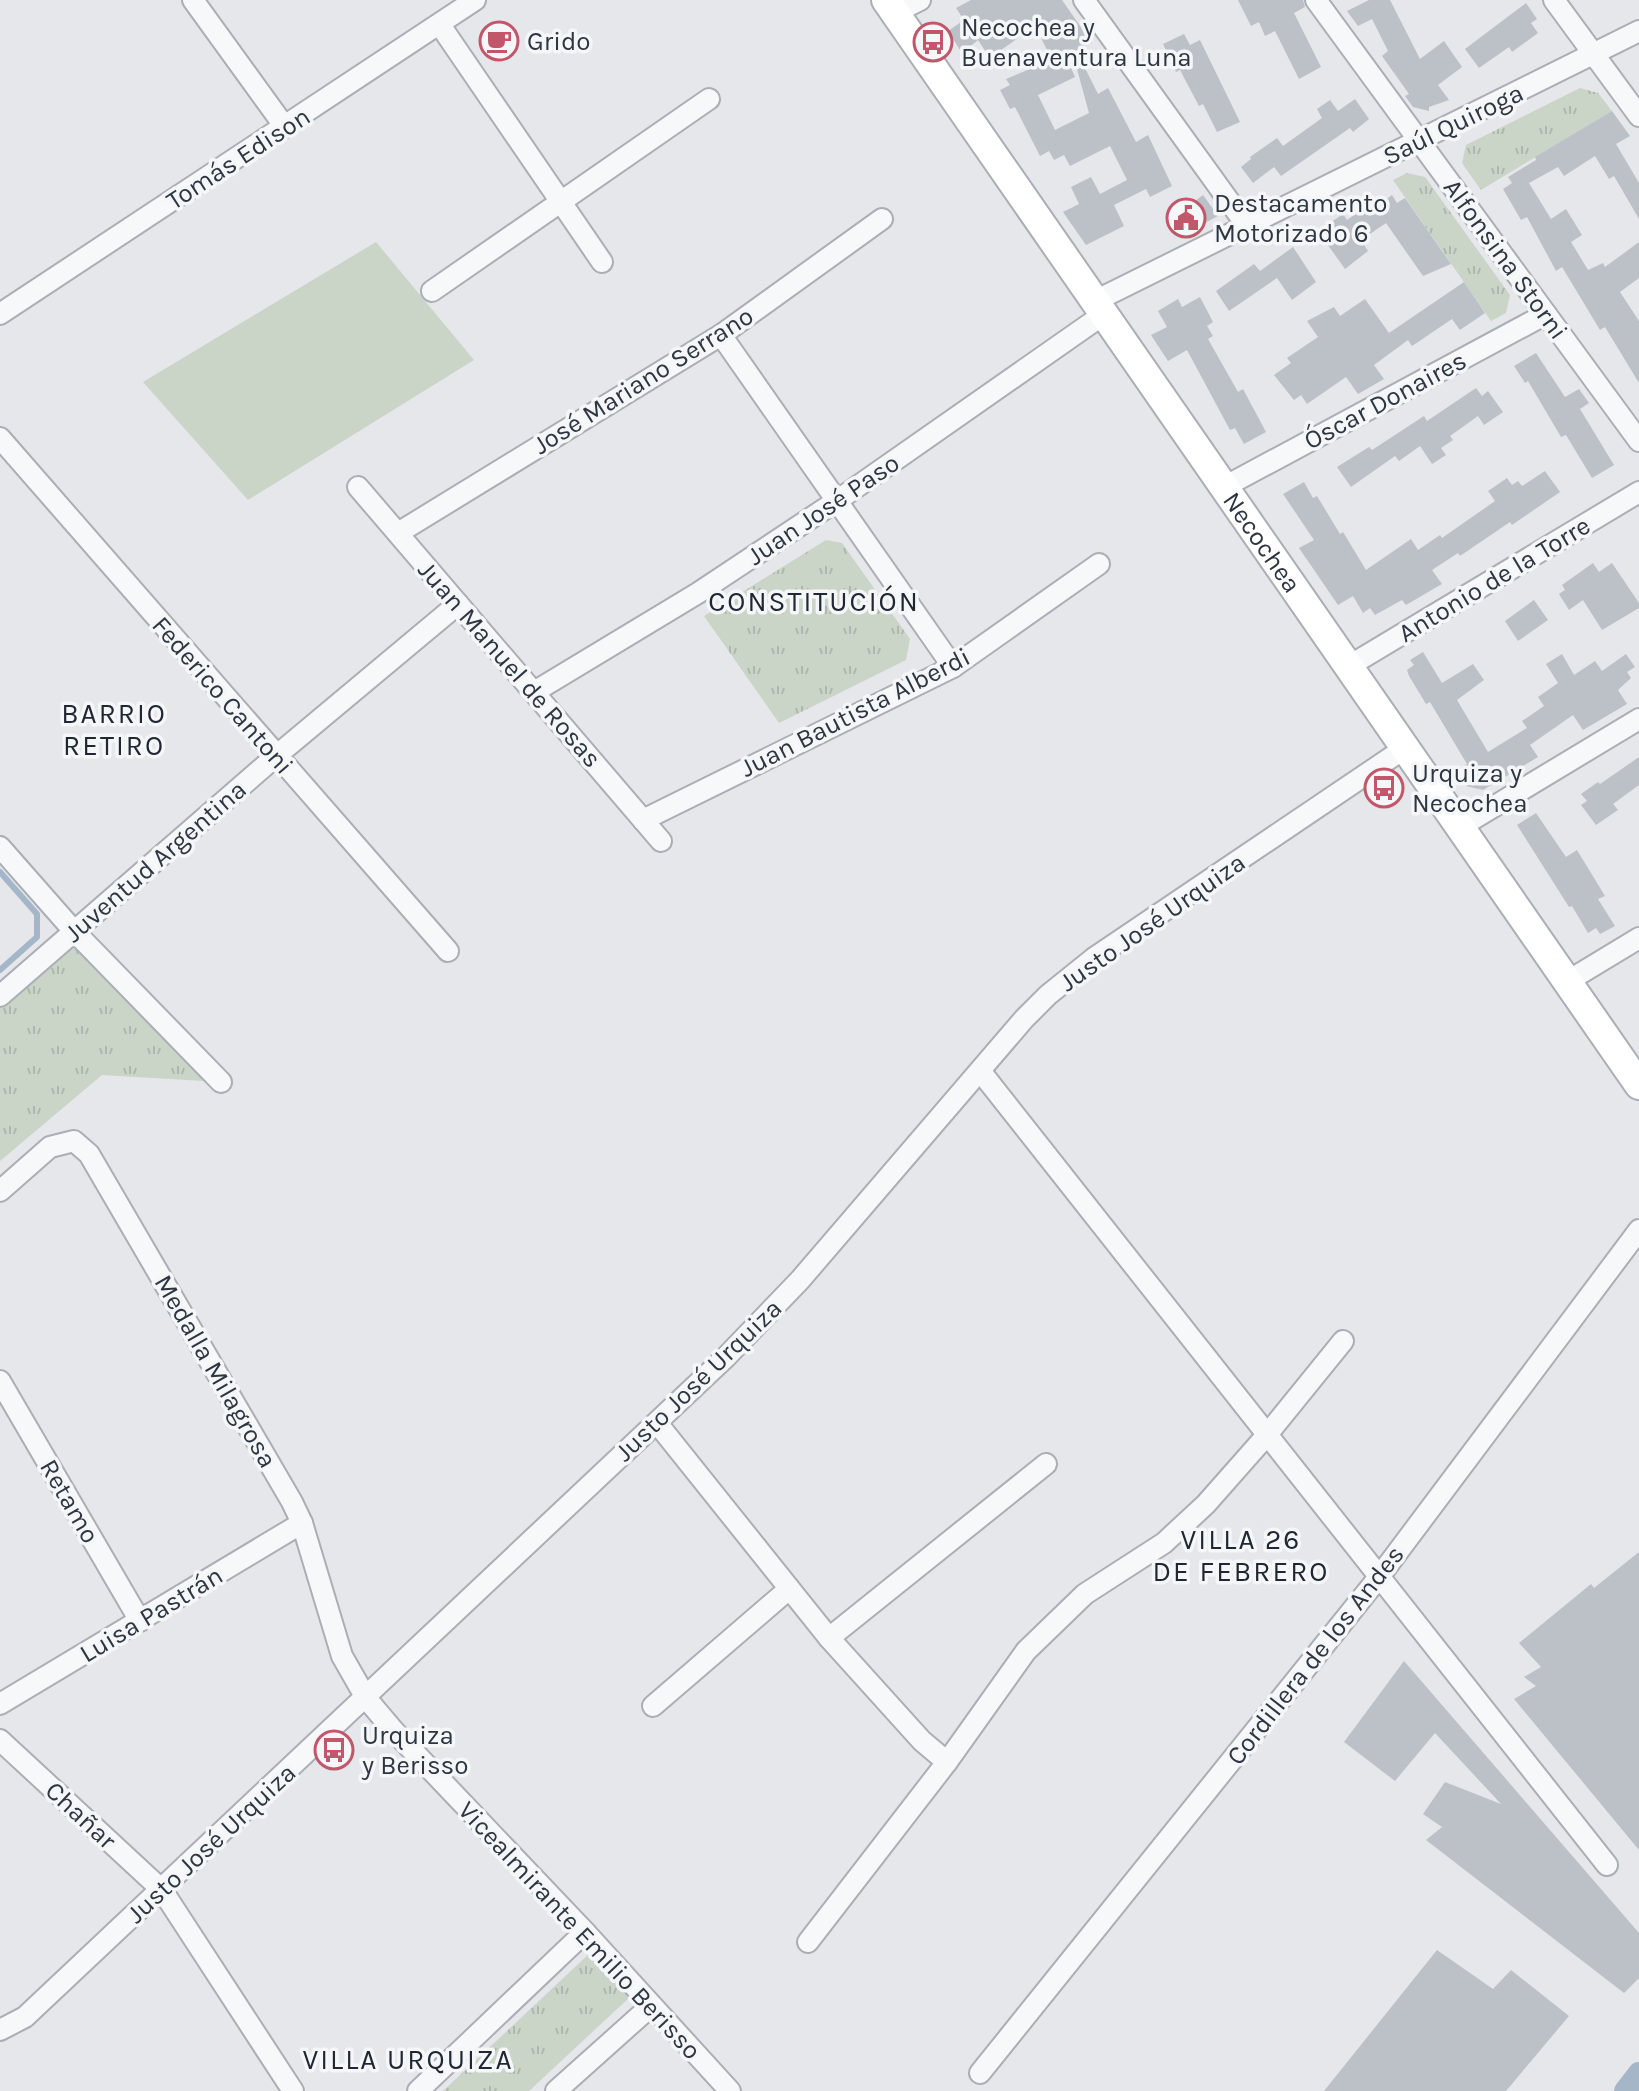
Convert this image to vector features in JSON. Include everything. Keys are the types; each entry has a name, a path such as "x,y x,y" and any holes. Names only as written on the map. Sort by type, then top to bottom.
{"main road":[{"name":"Necochea","path":"900,4 1100,308 1639,1085"}],"street":[{"path":"193,0 285,127"},
{"name":"Tomás Edison","path":"0,314 475,0"},
{"path":"1084,0 1247,226"},
{"name":"Alfonsina Storni","path":"1316,0 1639,441"},
{"path":"1554,0 1639,116"},
{"path":"440,25 602,262"},
{"name":"Saúl Quiroga","path":"1100,308 1247,226 1639,31"},
{"path":"432,291 709,99"},
{"name":"José Mariano Serrano","path":"398,533 721,335 882,219"},
{"name":"Juan José Paso","path":"534,692 698,593 838,500 1100,308"},
{"name":"Óscar Donaires","path":"1224,487 1546,314"},
{"path":"721,335 953,667"},
{"name":"Federico Cantoni","path":"0,438 448,951"},
{"name":"Juan Manuel de Rosas","path":"358,487 661,841"},
{"name":"Antonio de la Torre","path":"1349,666 1639,492"},
{"name":"Juan Bautista Alberdi","path":"643,820 953,667 1099,564"},
{"name":"Juventud Argentina","path":"0,996 276,756 458,604"},
{"path":"1460,827 1639,719"},
{"name":"Justo José Urquiza","path":"0,2030 25,2017 726,1357 800,1280 1048,995 1094,958 1405,748"},
{"path":"0,847 73,930 221,1082"},
{"path":"1568,981 1639,938"},
{"path":"981,1072 1607,1865"},
{"name":"Medalla Milagrosa","path":"0,1191 50,1147 74,1141 89,1154 292,1502 302,1523 342,1656 366,1698"},
{"name":"Cordillera de los Andes","path":"980,2073 1379,1577 1639,1230"},
{"path":"808,1942 947,1762 1026,1651 1085,1594 1164,1543 1206,1504 1343,1341"},
{"name":"Retamo","path":"0,1381 140,1621"},
{"path":"657,1423 829,1638 922,1741 947,1762"},
{"path":"829,1638 1046,1464"},
{"name":"Luisa Pastrán","path":"0,1704 302,1523"},
{"path":"653,1706 789,1589"},
{"name":"Vicealmirante Emilio Berisso","path":"366,1698 730,2091"},
{"name":"Chañar","path":"0,1740 162,1890 293,2091"},
{"path":"418,2091 585,1932"},
{"path":"556,2091 651,2006"}],"green space":[{"path":"1580,88 1598,93 1612,111 1481,190 1462,163 1466,145"},
{"path":"1407,173 1425,177 1510,295 1506,313 1491,321 1393,180"},
{"path":"376,242 474,360 248,500 143,382"},
{"path":"826,540 842,543 910,639 906,660 779,723 704,616"},
{"path":"73,930 221,1082 102,1075 0,1161 0,1006"},
{"path":"591,1952 630,1997 529,2091 443,2091"}],"building":[{"path":"971,0 1062,0 1092,43 1066,56 1075,77 1038,95 1055,130 1089,113 1077,69 1084,66 1098,94 1108,88 1136,142 1148,135 1172,186 1150,197 1146,189 1114,205 1124,226 1086,245 1063,212 1079,204 1071,187 1091,177 1100,194 1127,180 1110,146 1070,166 1064,155 1054,160 1049,151 1040,156 1015,107 1010,109 1000,90 1010,85 1006,79 1052,60 1035,26 990,58 978,40 962,53 948,31 964,20 956,8"},
{"path":"1238,0 1303,0 1305,7 1294,13 1321,67 1299,79 1275,31 1265,36 1259,22 1251,26"},
{"path":"1369,0 1390,0 1420,59 1444,41 1462,67 1438,85 1449,100 1429,107 1429,111 1413,107 1405,96 1409,94 1382,56 1388,51 1372,19 1358,26 1347,11"},
{"path":"1526,3 1537,19 1531,23 1538,33 1512,52 1509,47 1479,68 1465,49"},
{"path":"1184,34 1190,45 1200,40 1240,122 1217,132 1180,70 1176,72 1163,44"},
{"path":"1355,99 1369,119 1353,132 1350,128 1281,176 1274,167 1253,183 1241,167 1277,138 1283,146 1322,118 1317,109 1330,100 1338,111"},
{"path":"1612,111 1630,136 1616,144 1639,183 1639,219 1614,176 1609,179 1595,156 1564,176 1558,167 1529,183 1551,219 1566,209 1582,235 1571,242 1588,270 1603,263 1605,267 1639,242 1639,278 1620,292 1639,321 1639,383 1605,327 1600,330 1562,267 1556,271 1527,217 1521,220 1503,189 1512,183 1508,177 1536,160 1535,157"},
{"path":"1203,195 1218,216 1186,233 1174,217"},
{"path":"1392,195 1397,203 1405,198 1451,264 1423,276 1386,223 1361,240 1368,251 1345,269 1318,231 1343,214 1347,220 1363,209 1366,214"},
{"path":"1293,247 1316,282 1292,300 1277,278 1229,311 1216,291 1254,264 1260,271"},
{"path":"1464,282 1485,313 1460,330 1452,319 1412,346 1408,340 1374,365 1384,379 1358,394 1346,377 1307,404 1301,395 1294,400 1274,375 1291,363 1287,358 1318,337 1307,321 1334,307 1340,316 1365,299 1389,333"},
{"path":"1200,297 1213,322 1207,326 1213,336 1208,339 1238,392 1243,389 1266,432 1244,444 1235,428 1230,430 1187,350 1168,361 1151,335 1167,327 1158,311 1178,299 1182,307"},
{"path":"1536,353 1565,397 1579,389 1589,403 1580,409 1614,465 1592,478 1566,435 1561,437 1528,381 1525,383 1514,366"},
{"path":"1476,388 1482,396 1488,391 1503,412 1484,425 1478,416 1450,436 1453,440 1441,448 1446,455 1432,464 1420,446 1399,461 1395,456 1351,487 1337,467 1369,447 1372,450 1424,416 1427,421"},
{"path":"1545,471 1560,492 1512,525 1510,522 1460,556 1458,553 1432,570 1442,584 1406,605 1402,600 1375,615 1370,608 1363,613 1353,596 1338,605 1299,548 1314,540 1283,494 1304,482 1313,498 1317,496 1340,534 1343,532 1366,570 1411,539 1418,550 1440,535 1442,538 1495,501 1488,491 1507,478 1512,485 1518,481 1522,486"},
{"path":"1593,563 1599,572 1612,563 1639,603 1639,608 1602,630 1583,600 1569,610 1559,594 1565,590 1562,585"},
{"path":"1534,600 1548,620 1518,641 1505,621"},
{"path":"1423,652 1442,683 1473,664 1484,680 1457,700 1488,752 1527,728 1522,721 1544,706 1538,697 1558,683 1546,664 1562,654 1574,675 1595,661 1602,671 1626,654 1635,667 1627,672 1631,678 1618,690 1627,704 1583,730 1573,715 1530,745 1538,757 1483,790 1466,786 1455,771 1467,764 1430,702 1426,704 1409,676 1407,670 1414,665 1410,660"},
{"path":"1639,757 1639,785 1613,804 1618,810 1596,825 1581,805 1587,801 1581,794"},
{"path":"1536,813 1566,857 1577,850 1605,896 1598,899 1615,926 1600,934 1596,928 1588,933 1572,906 1569,907 1517,825"},
{"path":"1639,1552 1639,1850 1514,1699 1536,1686 1524,1677 1541,1667 1519,1643 1591,1584 1594,1588"},
{"path":"1404,1661 1639,1933 1639,1978 1624,1993 1426,1840 1442,1827 1423,1814 1445,1782 1501,1804 1435,1733 1395,1781 1344,1742"},
{"path":"1437,1950 1493,1989 1511,1970 1569,2016 1506,2091 1324,2091"}],"waterway":[{"path":"0,872 37,914 37,937 0,970"},
{"path":"1625,2091 1639,2073"}],"place":[{"name":"Grido","path":"499,41"},
{"name":"Necochea y Buenaventura Luna","path":"933,42"},
{"name":"Destacamento Motorizado 6","path":"1186,218"},
{"name":"Urquiza y Necochea","path":"1384,788"},
{"name":"Urquiza y Berisso","path":"334,1750"}],"district":[{"name":"CONSTITUCIÓN","path":"814,601"},
{"name":"BARRIO RETIRO","path":"114,729"},
{"name":"VILLA 26 DE FEBRERO","path":"1241,1555"},
{"name":"VILLA URQUIZA","path":"408,2059"}]}
